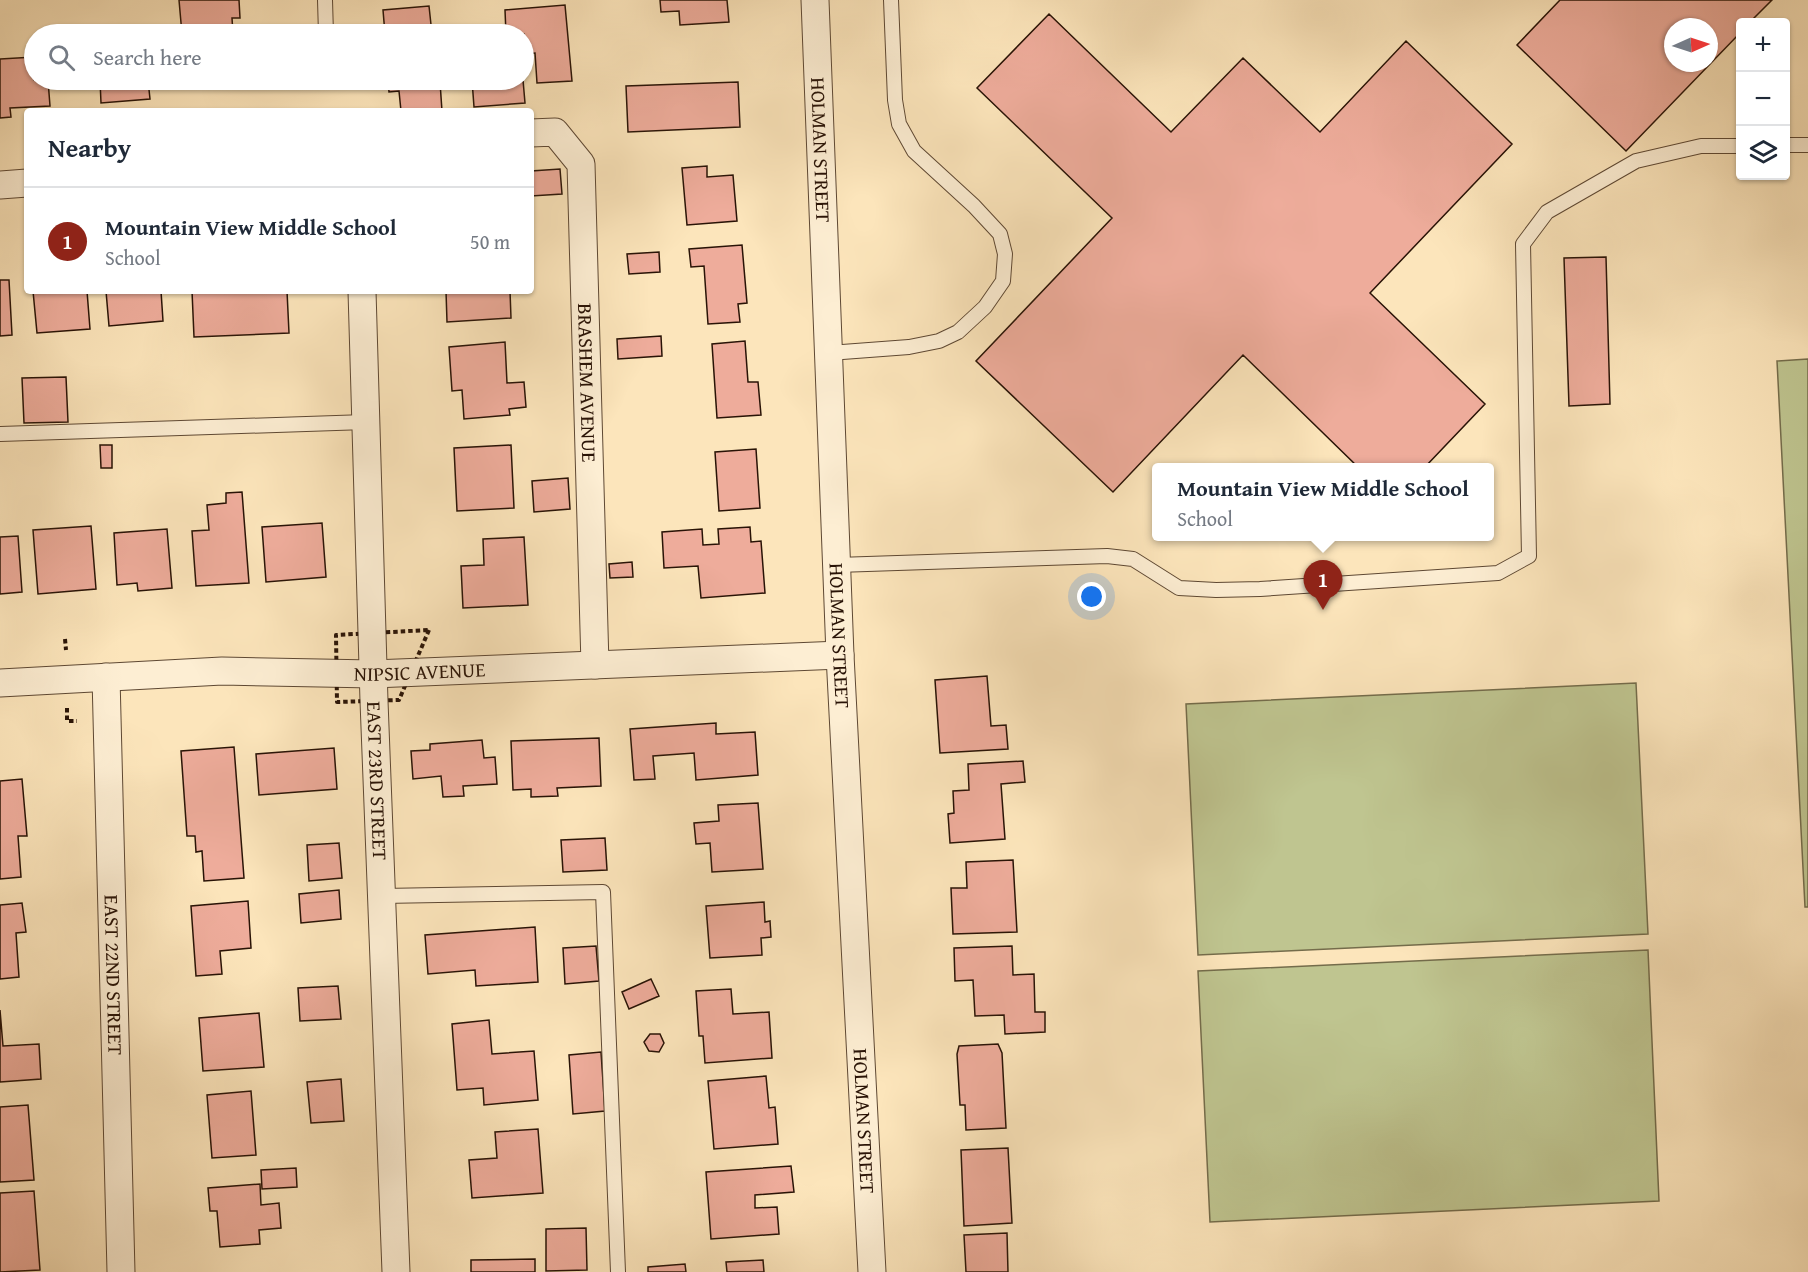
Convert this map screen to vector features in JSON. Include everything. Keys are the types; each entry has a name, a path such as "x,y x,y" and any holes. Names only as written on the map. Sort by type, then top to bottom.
{"street":[{"name":"HOLMAN STREET","path":"815,0 840,655 872,1272"},
{"name":"BRASHEM AVENUE","path":"534,133 555,132 581,164 595,665"},
{"path":"0,185 24,183"},
{"name":"EAST 23RD STREET","path":"362,294 373,674 396,1272"},
{"name":"NIPSIC AVENUE","path":"0,683 222,671 373,674 840,655"},
{"name":"EAST 22ND STREET","path":"106,677 121,1272"}],"lane":[{"path":"325,0 326,24"},
{"path":"829,353 909,347 939,341 958,332 986,307 1003,281 1005,254 1000,234 974,206 914,152 898,124 894,100 891,0"},
{"path":"1790,145 1808,145"},
{"path":"837,565 1107,556 1133,560 1179,588 1216,591 1498,573 1529,556 1523,244 1547,212 1636,161 1701,146 1736,146"},
{"path":"0,434 366,422"},
{"path":"382,896 603,892 618,1272"}],"green space":[{"path":"1808,359 1808,907 1805,907 1777,361"},
{"path":"1636,683 1648,934 1198,955 1186,704"},
{"path":"1648,950 1659,1201 1210,1222 1198,971"}],"building":[{"path":"179,0 239,0 240,18 232,18 232,24 181,24"},
{"path":"660,0 727,0 729,22 680,25 679,11 661,12"},
{"path":"1560,0 1772,0 1754,18 1736,18 1736,37 1718,56 1718,18 1664,18 1664,72 1702,72 1626,151 1517,45"},
{"path":"565,5 572,81 537,83 534,24 506,24 505,10"},
{"path":"429,6 431,24 384,24 383,10"},
{"path":"1049,14 1171,132 1243,58 1320,132 1406,41 1512,144 1370,293 1485,404 1429,463 1354,463 1243,355 1113,492 976,361 1112,218 977,88"},
{"path":"24,58 24,90 49,90 50,106 10,108 11,117 0,118 0,59"},
{"path":"738,82 740,127 628,132 626,86"},
{"path":"100,90 149,90 150,99 101,103"},
{"path":"389,90 441,90 442,108 401,108 399,91 389,92"},
{"path":"473,90 524,90 525,103 474,107"},
{"path":"707,166 707,177 733,175 737,221 687,225 682,168"},
{"path":"560,169 562,194 534,196 534,171"},
{"path":"742,245 747,303 738,304 740,322 708,324 704,266 691,267 689,249"},
{"path":"659,252 660,272 629,274 627,254"},
{"path":"1606,257 1610,404 1569,406 1564,258"},
{"path":"0,280 9,280 12,335 0,336"},
{"path":"33,294 87,294 90,329 37,333"},
{"path":"106,294 161,294 163,321 109,326"},
{"path":"192,294 287,294 289,333 194,337"},
{"path":"446,294 510,294 511,318 447,322"},
{"path":"661,336 662,356 618,359 617,339"},
{"path":"745,341 748,382 758,382 761,415 717,418 712,344"},
{"path":"505,342 507,383 524,382 526,407 509,409 510,415 464,419 462,390 452,391 449,347"},
{"path":"66,377 68,422 24,423 22,378"},
{"path":"100,445 112,445 112,468 101,468"},
{"path":"511,445 514,508 457,511 454,448"},
{"path":"756,449 760,508 719,511 715,452"},
{"path":"568,478 570,509 534,512 532,481"},
{"path":"242,492 249,583 196,586 192,531 209,530 207,505 226,503 226,493"},
{"path":"322,523 326,577 266,582 262,527"},
{"path":"91,526 96,589 38,594 33,530"},
{"path":"750,527 751,542 761,541 765,593 701,598 698,566 664,568 662,532 702,529 703,545 719,544 718,529"},
{"path":"167,529 172,588 138,591 137,583 117,585 114,533"},
{"path":"18,536 22,592 0,594 0,537"},
{"path":"524,537 528,605 463,608 461,566 484,565 483,539"},
{"path":"632,562 633,577 610,578 609,564"},
{"path":"987,676 991,726 1006,725 1008,749 940,753 935,680"},
{"path":"716,723 716,734 755,732 758,775 696,780 694,753 653,756 655,779 634,780 630,729"},
{"path":"599,738 601,786 557,788 558,796 531,797 531,789 513,790 511,741"},
{"path":"482,740 484,758 495,757 497,784 463,786 464,796 443,797 441,776 413,779 411,751 430,750 430,744"},
{"path":"234,747 244,878 204,881 202,851 196,852 195,836 187,836 181,751"},
{"path":"334,748 337,789 259,795 256,754"},
{"path":"1023,761 1025,782 1001,784 1005,839 950,843 948,814 954,813 953,791 969,790 968,764"},
{"path":"22,779 27,836 18,836 21,877 0,879 0,781"},
{"path":"758,803 763,869 712,872 710,843 696,844 694,823 719,821 718,805"},
{"path":"605,838 607,870 563,872 561,840"},
{"path":"339,843 342,878 309,881 307,845"},
{"path":"1013,860 1017,932 953,934 951,888 967,888 966,862"},
{"path":"339,890 341,919 301,923 299,894"},
{"path":"248,901 251,948 220,951 222,974 196,976 191,906"},
{"path":"764,902 765,922 770,921 771,937 761,938 762,955 710,958 706,906"},
{"path":"22,903 26,932 16,933 19,977 0,979 0,905"},
{"path":"535,927 538,982 476,986 475,970 428,974 425,935"},
{"path":"596,946 599,981 565,984 563,948"},
{"path":"1012,946 1013,975 1034,974 1035,1012 1045,1012 1045,1032 1005,1034 1004,1015 975,1016 973,980 955,981 954,948"},
{"path":"651,979 659,996 629,1009 622,992"},
{"path":"338,986 341,1019 300,1021 298,988"},
{"path":"731,989 733,1014 769,1012 772,1058 705,1063 703,1036 699,1036 696,991"},
{"path":"0,1010 3,1046 39,1044 41,1079 0,1082"},
{"path":"259,1013 264,1067 203,1071 199,1018"},
{"path":"489,1020 492,1054 534,1051 538,1100 484,1105 483,1088 457,1090 452,1024"},
{"path":"650,1034 660,1034 664,1043 659,1052 649,1051 644,1042"},
{"path":"998,1044 1002,1053 1006,1128 966,1130 965,1105 960,1105 957,1054 959,1046"},
{"path":"601,1052 605,1111 573,1114 569,1055"},
{"path":"766,1076 769,1108 775,1107 778,1144 714,1149 708,1081"},
{"path":"341,1079 344,1121 311,1123 307,1082"},
{"path":"251,1091 256,1155 212,1158 207,1095"},
{"path":"28,1105 34,1180 0,1182 0,1107"},
{"path":"538,1129 543,1193 472,1198 469,1160 497,1158 495,1132"},
{"path":"1008,1148 1012,1223 964,1226 961,1150"},
{"path":"791,1166 794,1192 755,1195 755,1208 777,1207 779,1234 711,1239 706,1172"},
{"path":"296,1168 297,1187 262,1189 261,1170"},
{"path":"260,1184 261,1205 279,1203 281,1228 259,1230 260,1244 220,1247 217,1211 210,1211 208,1188"},
{"path":"34,1191 40,1270 0,1272 0,1193"},
{"path":"586,1228 587,1270 546,1271 546,1229"},
{"path":"1007,1233 1008,1272 966,1272 964,1235"},
{"path":"535,1259 535,1272 471,1272 471,1260"},
{"path":"763,1260 764,1272 727,1272 726,1262"},
{"path":"685,1264 686,1272 648,1272 648,1267"}],"place":[{"name":"Mountain View Middle School","path":"1323,610"}]}
